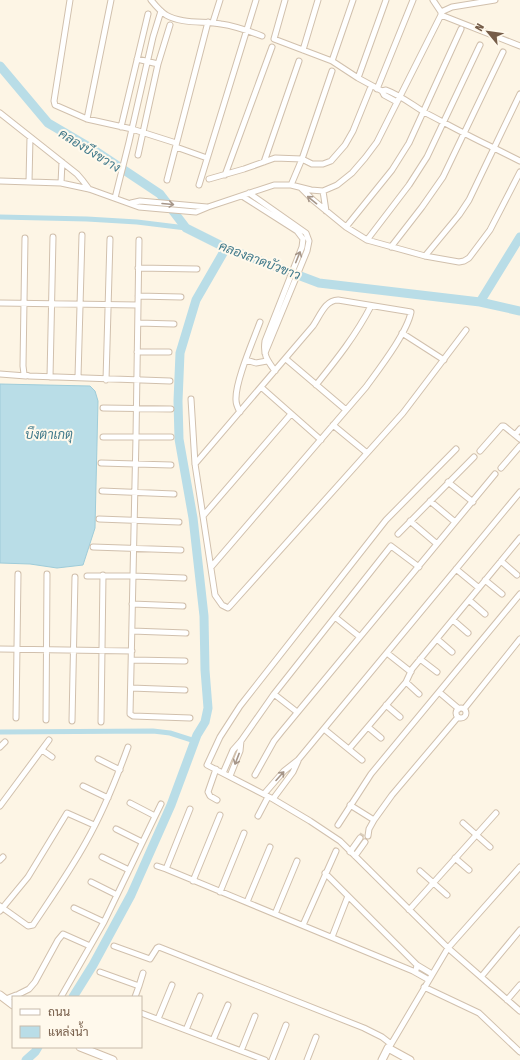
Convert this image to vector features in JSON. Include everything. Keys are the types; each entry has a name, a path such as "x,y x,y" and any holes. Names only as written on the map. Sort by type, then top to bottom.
{"street":[{"path":"70,0 54,103 57,106 87,119 143,132 207,158"},
{"path":"87,119 111,0"},
{"path":"151,0 161,11 172,18 190,22 210,22 246,30 262,36"},
{"path":"167,180 210,22 218,0"},
{"path":"199,185 256,0"},
{"path":"285,0 274,39 332,60 397,102"},
{"path":"303,50 318,0"},
{"path":"332,60 353,0"},
{"path":"358,78 386,0"},
{"path":"380,90 413,0"},
{"path":"433,0 441,14 520,46"},
{"path":"0,181 61,183 89,189 130,203 196,212 274,185 291,185 300,188 323,191 337,185 352,174 377,142 441,14 452,7 495,0"},
{"path":"115,198 154,30 161,11"},
{"path":"121,126 148,14"},
{"path":"138,155 158,64 170,25"},
{"path":"346,227 400,159 410,143 461,29"},
{"path":"367,240 417,174 427,157 480,46"},
{"path":"225,175 272,47"},
{"path":"391,247 432,194 443,176 503,52"},
{"path":"137,59 158,64"},
{"path":"264,162 299,61"},
{"path":"291,185 302,159 332,71"},
{"path":"209,179 275,158 302,159 312,164 323,164 332,161 338,155 353,131 370,89"},
{"path":"380,90 386,90 400,96 464,134 520,161"},
{"path":"425,256 469,200 520,94"},
{"path":"0,113 77,174 89,189"},
{"path":"29,182 30,137"},
{"path":"61,183 62,162"},
{"path":"300,188 305,194 346,227 367,240 425,256 459,262 469,258 490,230 520,172"},
{"path":"323,191 326,211"},
{"path":"249,193 307,234 309,245 282,306"},
{"path":"242,196 297,231 301,235 303,243 279,314 265,341 265,354 267,361 275,371"},
{"path":"140,204 208,207"},
{"path":"78,378 82,235"},
{"path":"25,238 23,372 26,376"},
{"path":"50,377 53,238"},
{"path":"106,380 110,239"},
{"path":"139,240 130,714 131,716 190,718"},
{"path":"138,268 197,269"},
{"path":"138,296 181,297"},
{"path":"195,464 286,359 313,326 326,305 330,302 338,300 411,312 402,333 366,388 212,566"},
{"path":"0,303 138,305"},
{"path":"316,385 342,353 371,306"},
{"path":"240,412 235,400 240,377 260,322"},
{"path":"138,323 174,324"},
{"path":"191,400 195,464 212,566 215,595 222,605 228,608 403,413 466,330"},
{"path":"402,333 444,360"},
{"path":"137,352 169,352"},
{"path":"286,359 346,410"},
{"path":"246,360 256,364 267,361"},
{"path":"0,374 106,380 170,381"},
{"path":"261,387 321,440"},
{"path":"103,408 171,409"},
{"path":"203,516 291,414"},
{"path":"333,425 367,453"},
{"path":"480,450 502,426 518,437 520,429"},
{"path":"103,437 171,437"},
{"path":"501,468 520,446"},
{"path":"456,449 386,520 256,684 220,737 207,765 268,797 310,821 340,841 448,948 520,1011"},
{"path":"398,534 474,457"},
{"path":"101,463 171,465"},
{"path":"254,775 274,740 495,474"},
{"path":"448,482 473,502"},
{"path":"102,491 174,494"},
{"path":"258,816 284,771 298,760 520,492"},
{"path":"430,501 456,522"},
{"path":"99,519 179,522"},
{"path":"410,521 437,544"},
{"path":"349,750 406,682 410,672 420,659 519,540"},
{"path":"223,773 233,750 274,694 391,546 418,567"},
{"path":"93,547 181,550"},
{"path":"501,561 517,575"},
{"path":"456,569 479,588"},
{"path":"16,718 18,574"},
{"path":"46,720 47,574"},
{"path":"100,722 103,575"},
{"path":"87,576 103,575 184,578"},
{"path":"72,720 75,577"},
{"path":"485,580 502,594"},
{"path":"338,825 371,774 520,594"},
{"path":"469,600 485,614"},
{"path":"132,604 183,606"},
{"path":"335,617 360,637"},
{"path":"453,620 468,633"},
{"path":"132,632 186,633"},
{"path":"437,639 452,652"},
{"path":"458,717 456,713 520,639"},
{"path":"0,649 132,651"},
{"path":"387,653 410,672"},
{"path":"420,659 437,672"},
{"path":"132,660 185,661"},
{"path":"406,682 419,694"},
{"path":"131,688 185,690"},
{"path":"368,836 369,829 374,820 392,795 458,717 461,718 465,716 465,711 439,692"},
{"path":"274,694 297,712"},
{"path":"386,705 400,717"},
{"path":"368,727 381,738"},
{"path":"324,729 362,760"},
{"path":"0,806 49,740"},
{"path":"230,776 240,751 241,741"},
{"path":"0,747 5,742"},
{"path":"94,825 68,813 28,877 1,908 28,926 33,925 67,874 94,825 108,798 128,747"},
{"path":"42,750 52,757"},
{"path":"98,759 120,770"},
{"path":"268,797 293,772 298,760"},
{"path":"216,769 208,792 210,796 218,800"},
{"path":"83,786 108,798"},
{"path":"130,803 155,816"},
{"path":"62,996 104,922 161,804"},
{"path":"350,805 374,820"},
{"path":"166,869 190,809"},
{"path":"409,910 496,813"},
{"path":"193,881 220,814"},
{"path":"463,823 490,846"},
{"path":"116,829 142,842"},
{"path":"363,832 369,829"},
{"path":"220,892 244,832"},
{"path":"350,852 360,838"},
{"path":"355,856 365,842"},
{"path":"247,902 270,847"},
{"path":"303,925 336,851"},
{"path":"102,857 129,870"},
{"path":"455,858 469,870"},
{"path":"275,914 297,861"},
{"path":"157,866 332,937 413,971 429,980"},
{"path":"382,1060 448,948 520,867"},
{"path":"420,871 447,895"},
{"path":"325,873 417,965 432,974"},
{"path":"91,882 117,895"},
{"path":"332,937 348,896"},
{"path":"74,908 104,922"},
{"path":"481,977 520,930"},
{"path":"2,998 17,994 29,988 35,982 58,940 63,934 90,946"},
{"path":"114,946 150,959 159,947 364,1028 382,1037 390,1046 410,1060"},
{"path":"413,971 416,970 417,965"},
{"path":"100,972 139,986"},
{"path":"135,996 143,973"},
{"path":"158,1019 172,985"},
{"path":"507,1000 520,985"},
{"path":"424,987 479,1013 520,1052"},
{"path":"186,1030 200,996"},
{"path":"2,998 12,1004"},
{"path":"213,1040 228,1005"},
{"path":"142,1013 265,1060"},
{"path":"241,1051 255,1016"},
{"path":"272,1060 286,1025"},
{"path":"307,1060 316,1037"},
{"path":"83,1048 113,1060"}],"water":[{"name":"บึงตาเกตุ","path":"0,384 90,386 95,391 98,401 95,528 83,565 57,568 30,564 0,563"}],"waterway":[{"name":"คลองลาดบัวขาว","path":"0,66 48,123 94,150 160,194 186,228 226,248 319,283 480,302 520,311"},
{"name":"คลองลาดบัวขาว","path":"0,217 87,219 137,222 186,228"},
{"path":"480,302 520,237"},
{"path":"74,996 93,965 131,895 171,805 197,735 205,722 208,708 205,670 204,616 193,518 179,439 178,401 180,353 196,300 226,248"},
{"path":"0,732 153,731 170,733 195,741"},
{"path":"26,1060 37,1048"}],"tunnel":[{"path":"360,838 363,833"}],"water label":[{"name":"คลองบึงขวาง","path":"90,150"}]}
